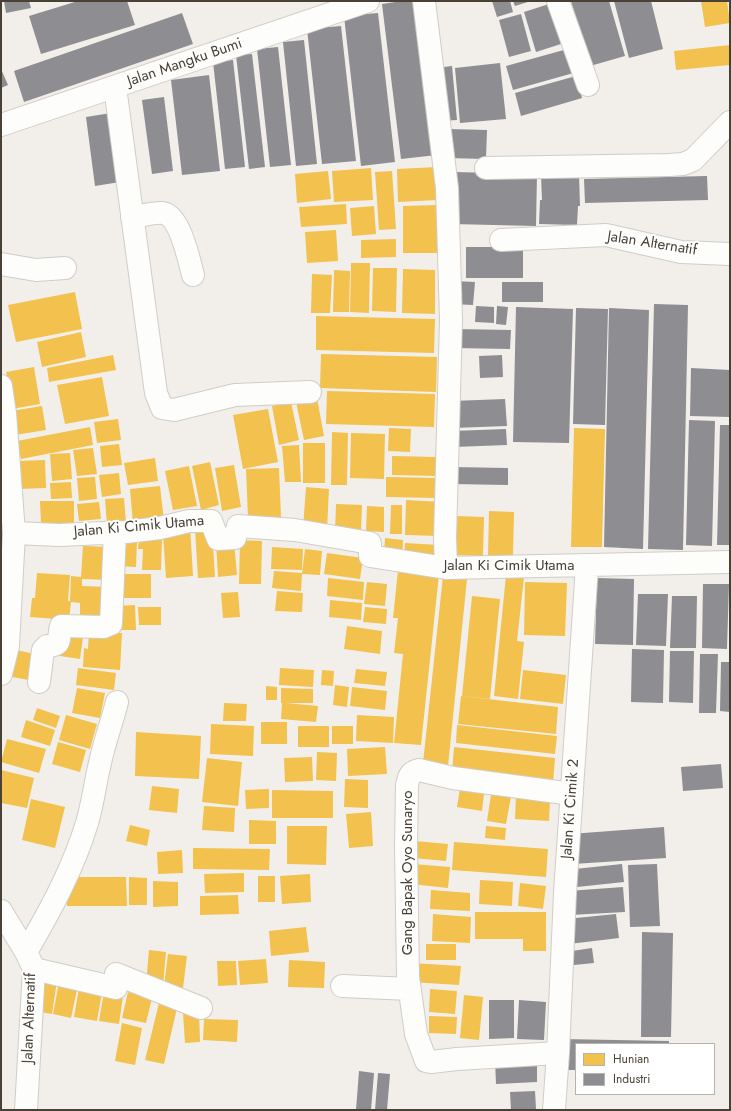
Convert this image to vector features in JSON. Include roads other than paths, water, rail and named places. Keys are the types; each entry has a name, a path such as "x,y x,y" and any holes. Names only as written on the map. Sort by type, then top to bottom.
{"street":[{"name":"Jalan Mangku Bumi","path":"1,125 368,1"},
{"path":"424,1 448,188 451,320 446,568"},
{"path":"558,1 588,85"},
{"path":"115,87 156,393 162,408 174,410 236,395 310,392"},
{"path":"486,168 683,164 693,160 730,122"},
{"path":"132,217 162,213 170,217 180,232 193,275"},
{"name":"Jalan Alternatif","path":"501,240 606,235 681,252 730,254"},
{"path":"1,264 36,270 66,268"},
{"path":"1,386 14,533 8,646 1,674"},
{"name":"Jalan Ki Cimik Utama","path":"14,533 58,535 115,532 160,528 189,521 212,521 218,539 235,538 238,526 295,530 370,543 370,556 446,568 730,562"},
{"path":"39,682 44,650 47,646 54,646 58,643 61,626 104,628 111,624 115,532"},
{"name":"Jalan Ki Cimik 2","path":"554,1110 565,893 587,566"},
{"path":"118,702 100,762 87,823 72,865 47,916 30,961 116,988 116,974 201,1008"},
{"name":"Gang Bapak Oyo Sunaryo","path":"558,1053 427,1061 424,1058 416,1034 408,977 406,847 407,785 409,775 414,771 419,770 453,778 572,794"},
{"name":"Jalan Alternatif","path":"1,911 30,961 26,1110"},
{"path":"342,986 410,990"}]}
